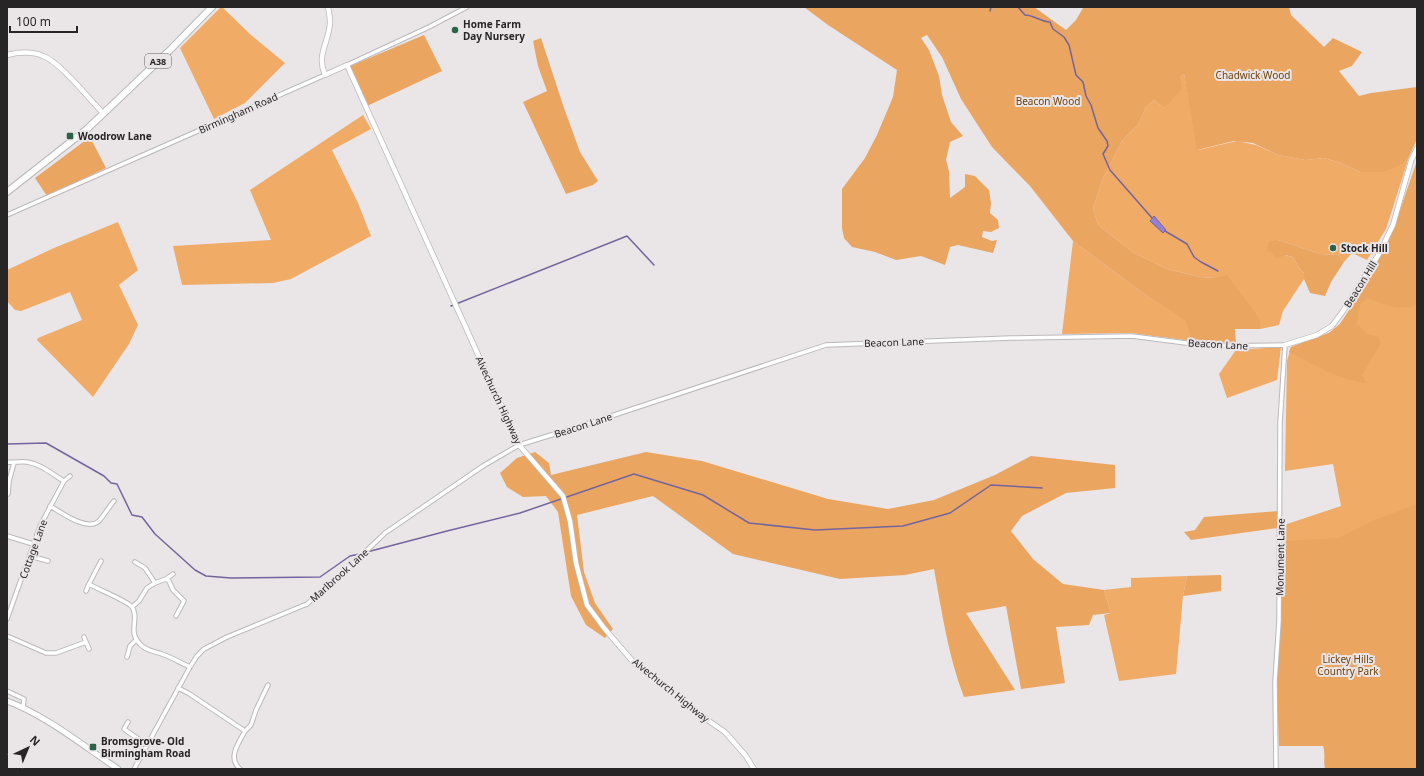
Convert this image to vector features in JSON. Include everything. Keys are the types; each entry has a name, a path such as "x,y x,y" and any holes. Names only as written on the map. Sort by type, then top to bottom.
{"highway":[{"name":"A38","path":"7,192 87,129 159,61 212,7"}],"main road":[{"path":"7,701 23,707 118,769"}],"street":[{"path":"325,75 321,67 321,60 330,23 328,7"},
{"name":"Birmingham Road","path":"7,215 325,75 429,27 467,7"},
{"path":"7,55 18,52 31,53 50,59 60,67 103,113"},
{"name":"Alvechurch Highway","path":"347,65 519,445 563,496 570,521 576,563 587,605 604,628 635,664 725,732 746,756 754,769"},
{"name":"Beacon Hill","path":"1285,345 1318,335 1332,326 1343,311 1379,254 1392,225 1411,161 1417,148"},
{"name":"Beacon Lane","path":"519,445 826,345 1011,338 1132,336 1208,346 1285,345"},
{"name":"Monument Lane","path":"1276,769 1275,681 1279,621 1280,423 1285,345"},
{"name":"Marlbrook Lane","path":"134,769 190,667 197,656 204,649 227,637 307,604 339,577 385,533 483,466 519,445"},
{"path":"7,462 14,463 26,461 38,464 64,481"},
{"path":"8,494 9,481 14,463"},
{"name":"Cottage Lane","path":"7,619 40,526 64,481 70,476"},
{"path":"50,506 82,524 91,524 98,522 114,500"},
{"path":"7,536 33,544"},
{"path":"30,556 48,561"},
{"path":"86,590 96,565 101,561"},
{"path":"135,562 145,568 155,583"},
{"path":"132,607 139,601 147,588 173,574"},
{"path":"166,579 173,590 184,601"},
{"path":"89,584 102,592 124,600 132,607 135,616 133,635 144,649 162,654 190,667"},
{"path":"176,616 188,596"},
{"path":"7,636 46,653 56,653 86,642"},
{"path":"84,638 89,649"},
{"path":"127,657 130,646 136,640"},
{"path":"240,769 235,762 234,749 245,731 251,725 256,710 268,685"},
{"path":"178,688 245,731"},
{"path":"7,691 24,699 23,707"},
{"path":"128,722 124,729 147,745"}],"green space":[{"path":"221,7 251,35 285,63 245,103 214,119 180,48"},
{"name":"Beacon Wood","path":"804,7 1034,7 1066,30 1076,20 1083,8 1289,7 1291,15 1324,47 1333,38 1362,52 1352,66 1339,71 1359,96 1417,87 1417,139 1409,157 1403,164 1383,172 1360,172 1341,163 1324,158 1305,160 1278,155 1253,143 1234,141 1197,150 1184,74 1180,77 1182,89 1164,108 1154,100 1146,107 1138,125 1122,141 1103,178 1093,208 1098,225 1134,253 1167,269 1200,277 1215,278 1227,275 1260,319 1260,329 1235,329 1236,343 1206,343 1192,341 1186,321 1140,291 1073,241 1030,186 992,147 961,99 942,57 927,35 921,38 929,50 939,76 942,95 951,122 963,136 950,142 946,160 949,171 950,198 965,187 965,174 975,176 989,190 991,203 990,213 998,220 999,228 991,232 983,231 982,237 992,241 997,240 993,253 958,245 950,247 945,265 921,256 896,260 875,252 852,247 844,238 842,228 842,189 865,158 877,135 893,97 897,70 828,25"},
{"path":"424,35 442,71 367,106 348,67"},
{"path":"541,38 580,152 598,181 593,185 566,194 523,102 547,91 538,66 533,41"},
{"path":"1184,74 1198,150 1237,141 1256,145 1278,155 1305,160 1324,158 1341,163 1360,172 1403,164 1409,157 1386,229 1367,260 1352,253 1344,262 1338,255 1320,254 1278,240 1271,252 1293,257 1299,268 1304,273 1304,279 1283,311 1279,325 1260,329 1260,319 1215,278 1200,277 1167,269 1134,253 1098,225 1093,208 1103,178 1122,141 1138,125 1146,107 1154,100 1164,108 1180,77"},
{"path":"363,115 371,129 332,150 358,203 371,236 291,279 273,283 182,285 173,246 271,240 250,190"},
{"path":"90,137 106,168 47,196 35,178"},
{"name":"Lickey Hills Country Park","path":"1417,161 1417,769 1326,769 1324,745 1279,746 1277,682 1285,541 1284,525 1341,506 1333,464 1285,471 1287,361 1291,347 1329,333 1340,324 1360,294 1393,231"},
{"path":"1417,161 1417,305 1411,307 1399,307 1386,305 1368,298 1361,303 1357,324 1367,334 1378,337 1381,343 1362,375 1366,383 1346,379 1336,375 1289,352 1291,347 1329,333 1340,324 1360,294 1393,231"},
{"path":"118,222 138,270 119,285 138,325 129,344 93,397 37,340 38,338 82,320 70,292 21,311 15,310 7,301 7,270 54,248"},
{"path":"1278,240 1320,254 1338,255 1344,262 1331,282 1325,296 1310,293 1304,279 1304,273 1299,268 1293,257 1285,255 1276,259 1271,252 1267,251 1269,242"},
{"path":"1073,241 1140,291 1187,321 1192,341 1131,333 1062,334"},
{"path":"1281,347 1277,380 1227,398 1219,374 1236,350"},
{"path":"535,452 549,463 551,475 646,452 702,461 828,499 888,509 934,500 995,475 1031,456 1115,465 1115,488 1066,493 1022,516 1011,531 1033,559 1063,584 1104,590 1111,613 1093,615 1089,625 1056,627 1065,683 1021,689 1006,606 966,613 1015,690 964,697 950,650 934,569 905,575 840,579 733,554 653,496 577,515 584,572 595,603 613,629 605,638 586,625 571,596 558,512 546,496 523,497 507,487 500,473 517,458"},
{"path":"1417,504 1417,769 1325,769 1323,746 1279,746 1277,682 1285,541 1339,538 1372,521"},
{"path":"1278,511 1278,528 1191,540 1184,532 1195,530 1204,517"},
{"path":"1221,575 1221,591 1183,596 1187,576"},
{"path":"1187,576 1183,596 1176,674 1119,681 1104,615 1111,613 1104,590 1131,587 1131,578"}],"shaded area":[{"path":"1154,216 1166,230 1163,233 1150,221"}],"waterway":[{"path":"990,11 991,7"},
{"path":"1018,7 1025,15 1050,22 1053,29 1064,37 1069,45 1076,75 1083,82 1086,96 1091,105 1098,128 1107,141 1108,146 1103,154 1110,170 1152,218"},
{"path":"1165,231 1187,244 1194,257 1218,271"},
{"path":"451,306 627,236 654,265"},
{"path":"7,444 46,443 104,476 111,483 117,484 132,515 142,517 155,534 195,570 206,576 231,578 320,577 350,556 364,553"},
{"path":"367,552 520,513 634,474 703,495 749,523 815,530 903,526 950,513 991,485 1042,488"}],"place":[{"name":"Home Farm Day Nursery","path":"455,30"},
{"name":"Woodrow Lane","path":"70,136"},
{"name":"Stock Hill","path":"1333,248"},
{"name":"Bromsgrove- Old Birmingham Road","path":"93,747"}],"park label":[{"name":"Chadwick Wood","path":"1253,75"}]}
